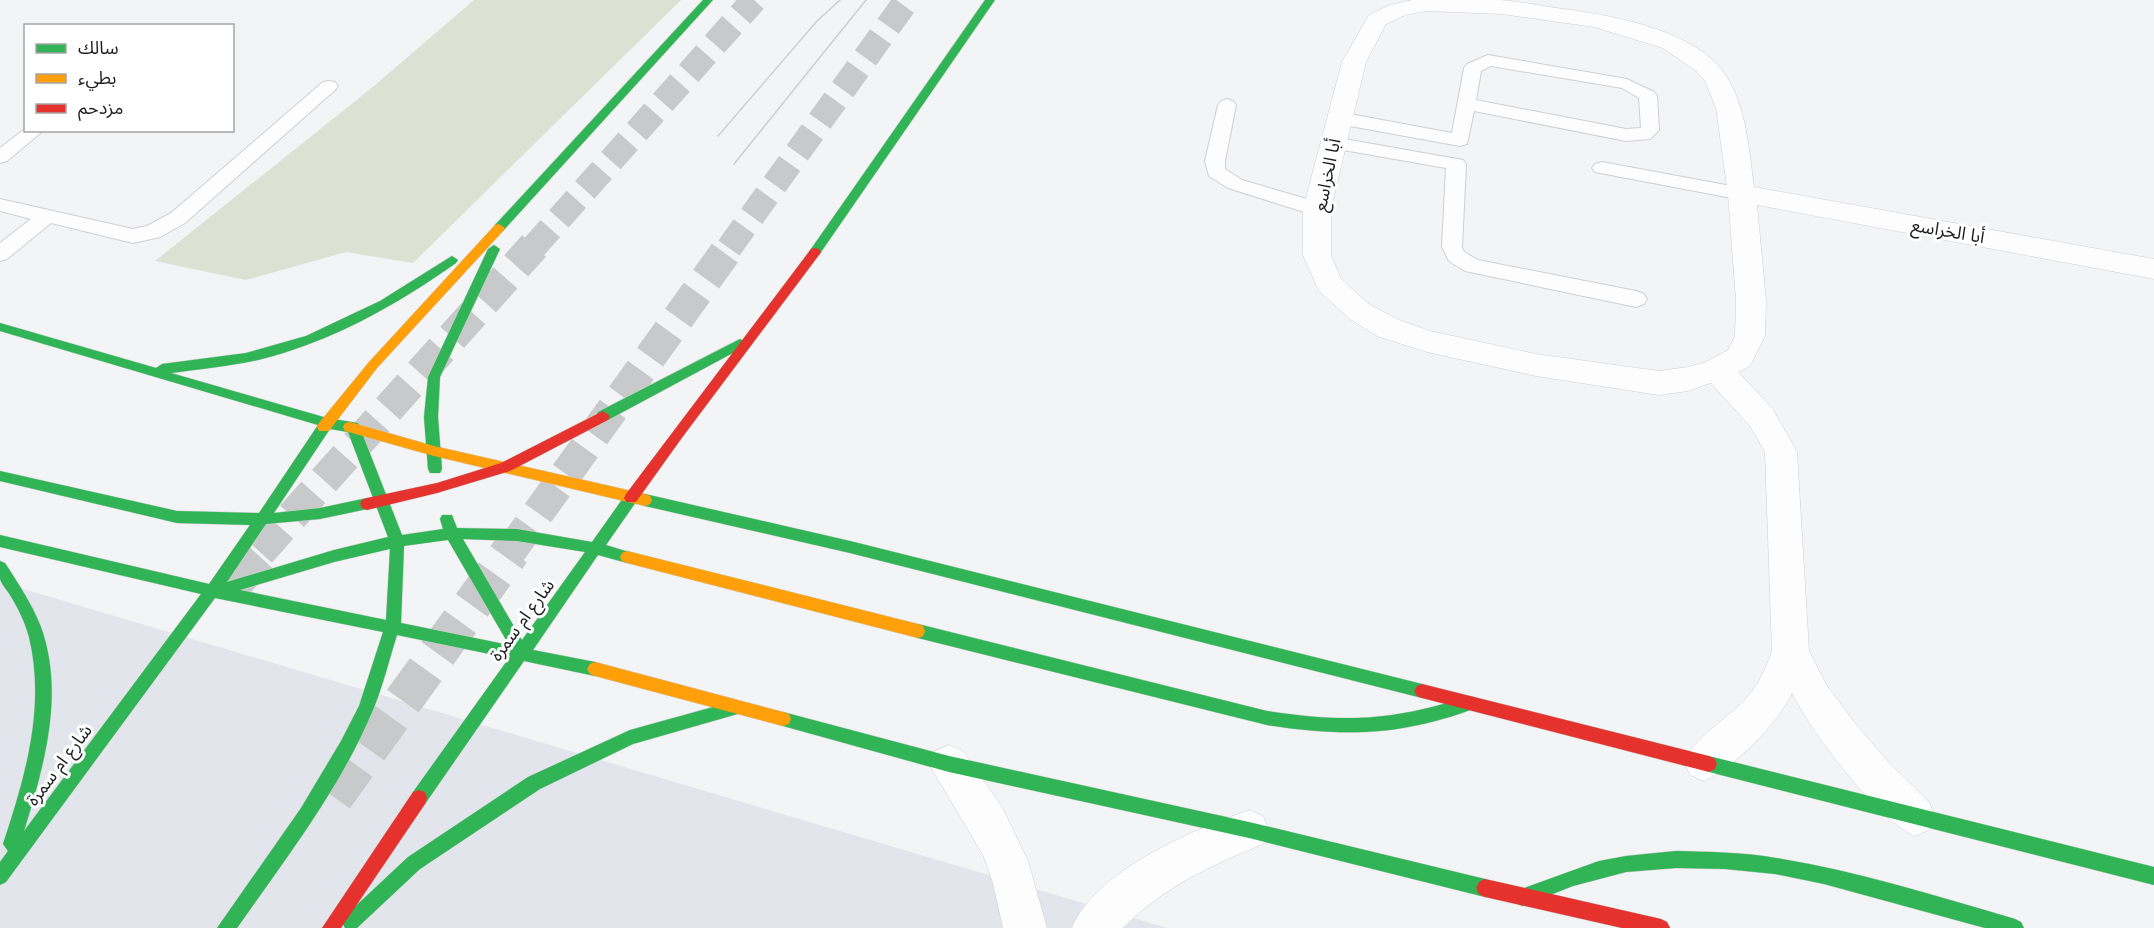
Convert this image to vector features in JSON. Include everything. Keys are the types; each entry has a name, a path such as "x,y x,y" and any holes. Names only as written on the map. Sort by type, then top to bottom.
{"street":[{"path":"148,370 218,363 288,347 335,329 380,307 423,281 507,221 708,0"},
{"name":"شارع ام سمرة","path":"331,928 633,495 830,232 990,0"},
{"name":"أبا الخراسع","path":"1426,4 1462,4 1594,20 1624,27 1671,43 1705,66 1716,79 1729,108 1742,194 1751,301 1750,336 1739,358 1717,370 1688,379 1659,382 1536,364 1427,341 1389,328 1360,312 1329,285 1317,255 1317,209 1336,130 1354,62 1362,42 1377,20 1398,9 1426,4"},
{"name":"أبا الخراسع","path":"1742,194 2154,269"},
{"path":"507,221 434,377 431,417 440,497 452,534 486,589 521,653"},
{"name":"شارع ام سمرة","path":"1,874 213,591 265,519 327,423 373,365 507,221"},
{"path":"0,327 327,423 353,427 434,451 633,495 849,547 2154,876"},
{"path":"0,476 177,517 207,520 265,519 326,514 383,501 440,497 505,467 749,339"},
{"path":"1717,370 1761,417 1781,452 1791,652 1814,698 1840,735 1876,777 1915,816"},
{"path":"226,928 307,814 347,746 366,708 393,626 397,541 353,427"},
{"path":"213,591 397,541 452,534 528,535 596,548 698,576 1267,718 1320,727 1373,728 1425,719 1470,703"},
{"path":"0,541 213,591 609,672 949,764 1249,830 1645,926"},
{"path":"0,567 10,580 35,628 42,652 47,696 32,781 1,874"},
{"path":"1704,762 1759,712 1776,685 1791,652"},
{"path":"344,928 414,863 534,783 630,737 737,708"},
{"path":"949,764 972,794 992,826 1009,863 1021,903 1025,928"},
{"path":"1094,928 1137,886 1173,862 1210,844 1249,830"},
{"path":"1522,897 1567,878 1616,866 1666,859 1718,858 1773,864 1829,876 2015,928"}],"lane":[{"path":"1467,104 1626,135 1643,135 1650,130 1648,96 1627,84 1488,60 1473,68 1456,164 1452,247 1456,256 1472,266 1636,299"},
{"path":"0,205 133,236 153,232 178,218 328,86"},
{"path":"1227,105 1215,161 1216,172 1235,184 1317,209"},
{"path":"1336,130 1460,140"},
{"path":"1336,130 1456,164"},
{"path":"0,157 32,132"},
{"path":"1602,168 1742,194"},
{"path":"0,254 47,216"}],"shaded area":[{"path":"474,0 681,0 413,263 346,252 246,280 155,261 374,86"},
{"path":"0,582 1167,928 0,928"}],"tunnel":[{"path":"533,248 754,0"},
{"path":"729,248 907,0"},
{"path":"260,552 534,246"},
{"path":"510,552 730,246"},
{"path":"232,584 262,551"},
{"path":"334,797 511,551"}],"tram line":[{"path":"718,136 817,21 840,0"},
{"path":"734,164 866,0"}],"traffic: fast":[{"path":"499,228 708,0"},
{"path":"815,252 990,0"},
{"path":"435,469 431,417 434,377 494,249"},
{"path":"162,369 258,355 310,339 384,304 452,260"},
{"path":"0,327 327,423 350,427"},
{"path":"603,416 740,344"},
{"path":"0,876 207,598 324,427"},
{"path":"226,928 307,814 347,746 366,708 393,626 397,541 353,427"},
{"path":"0,476 177,517 201,519 297,516 367,504"},
{"path":"419,798 631,498"},
{"path":"645,500 850,547 1422,691"},
{"path":"447,519 452,534 486,589 521,653"},
{"path":"219,590 363,549 392,542 450,534 517,535 584,546 627,557"},
{"path":"0,541 213,591 595,669"},
{"path":"0,567 21,600 33,627 42,663 44,689 43,715 34,767 11,844"},
{"path":"918,631 1267,718 1296,723 1347,727 1392,724 1470,703"},
{"path":"351,922 414,863 534,783 630,737 735,708"},
{"path":"783,719 949,764 1249,830 1485,888"},
{"path":"1709,764 2154,876"},
{"path":"1522,897 1573,878 1626,864 1676,860 1725,860 1824,875 2015,928"}],"traffic: slow":[{"path":"324,427 373,365 499,228"},
{"path":"350,427 434,451 645,500"},
{"path":"627,557 918,631"},
{"path":"595,669 783,719"}],"traffic: jam":[{"path":"631,498 815,252"},
{"path":"367,504 437,488 505,467 603,416"},
{"path":"1422,691 1709,764"},
{"path":"331,928 419,798"},
{"path":"1485,888 1661,928"}]}
